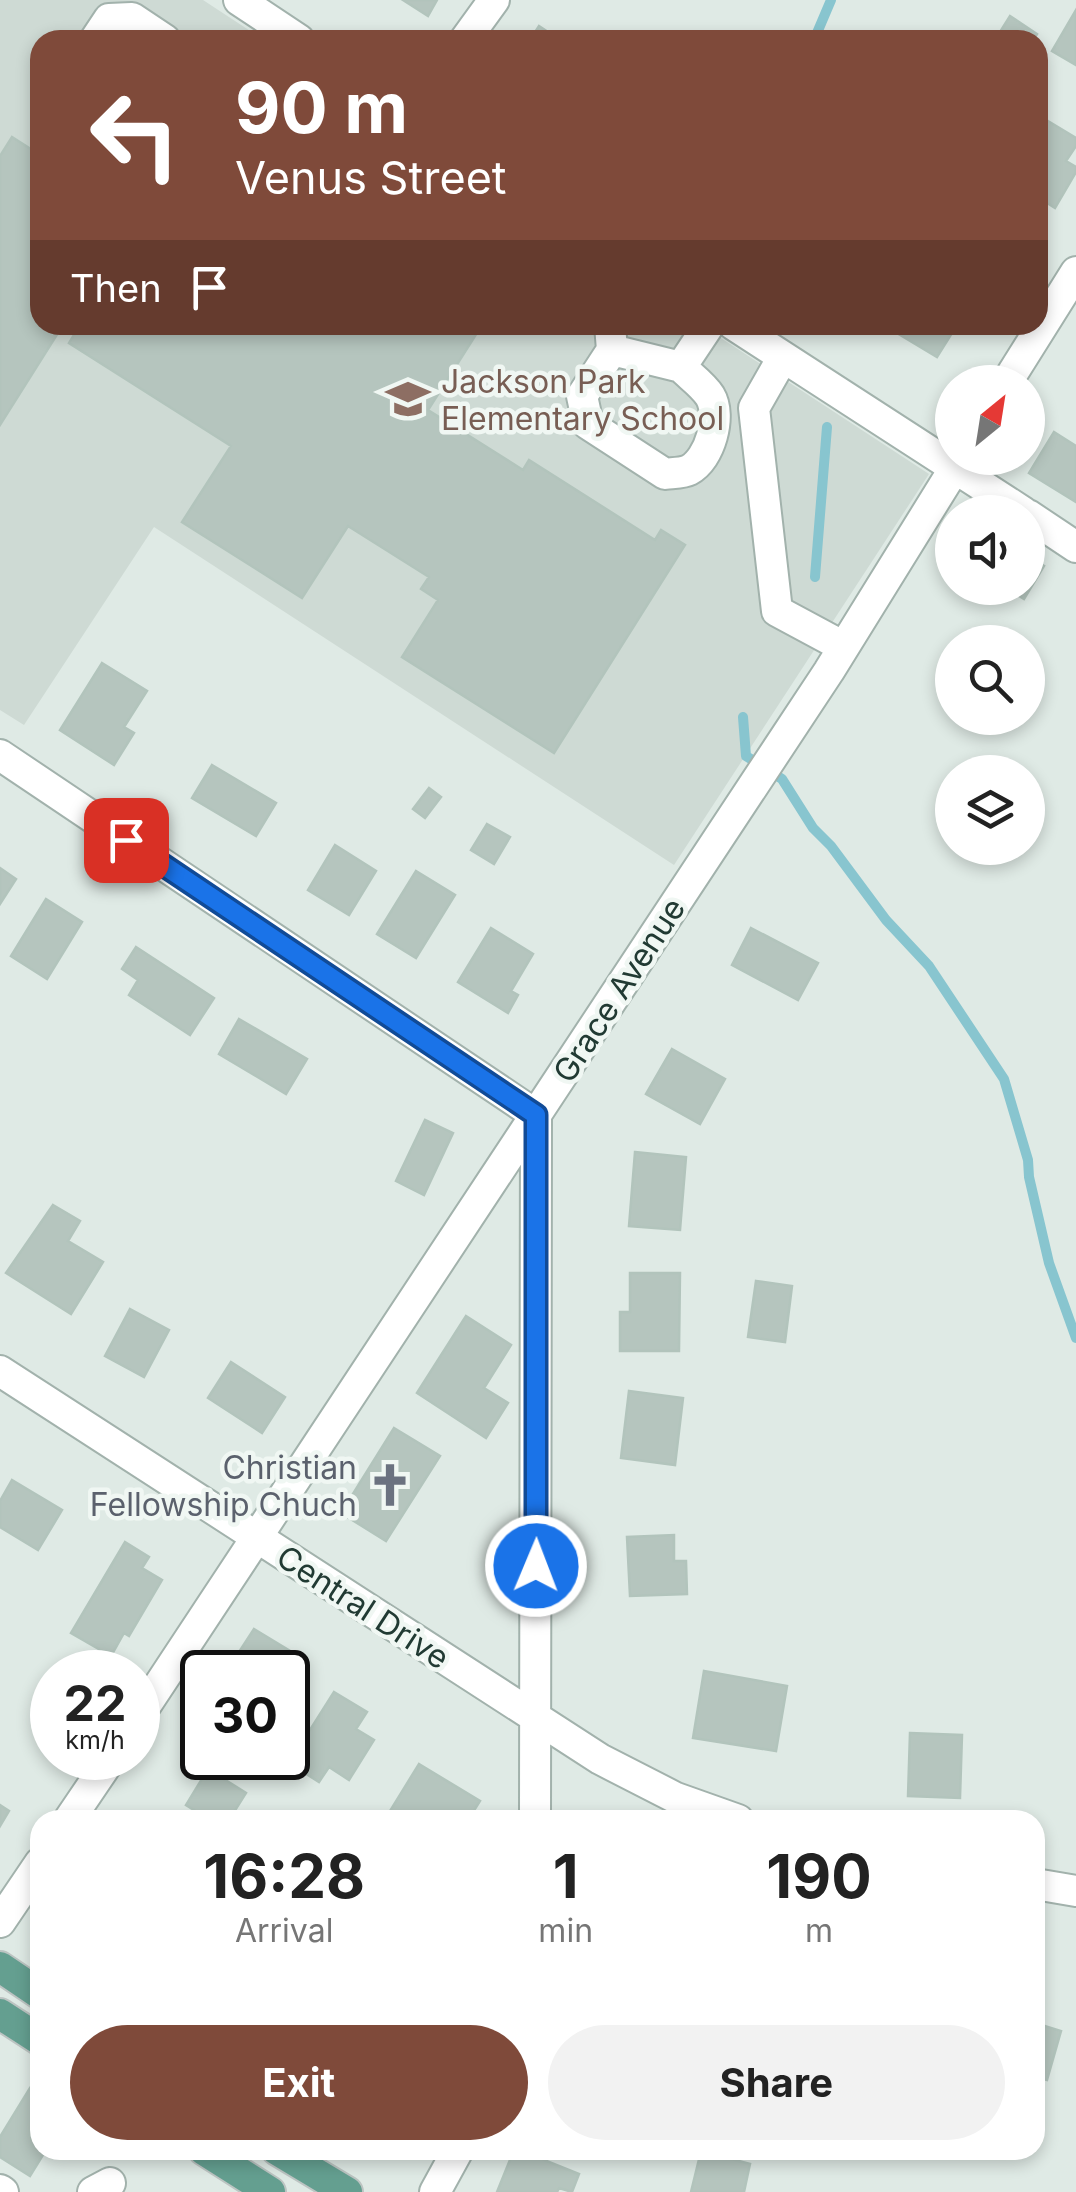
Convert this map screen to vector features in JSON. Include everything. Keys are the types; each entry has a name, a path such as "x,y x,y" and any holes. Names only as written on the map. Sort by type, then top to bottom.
{"main road":[{"path":"0,1967 30,1987"},
{"path":"0,2014 30,2034"},
{"path":"220,2160 270,2192"},
{"path":"294,2160 347,2192"}],"street":[{"path":"239,0 284,30"},
{"path":"472,30 494,0"},
{"path":"102,30 109,19 132,18 151,30"},
{"path":"1048,317 1076,272"},
{"path":"681,366 701,335"},
{"path":"750,335 935,449"},
{"path":"1018,365 1036,335"},
{"path":"611,337 681,366 710,396 716,415 702,458 688,471 665,474 588,424 582,396 611,337"},
{"path":"784,357 754,408 777,611 844,646"},
{"name":"Grace Avenue","path":"160,1684 777,749 951,475"},
{"path":"974,475 1000,495"},
{"path":"1045,527 1076,547"},
{"path":"0,755 536,1115 536,1810"},
{"name":"Central Drive","path":"0,1372 600,1760 676,1798 710,1810"},
{"path":"76,1810 95,1780"},
{"path":"0,1922 30,1878"},
{"path":"1045,1886 1076,1891"},
{"path":"435,2192 453,2160"}],"shaded area":[{"name":"Jackson Park Elementary School","path":"0,0 203,0 249,30 30,30 30,335 716,335 929,474 674,865 154,527 24,725 0,710"}],"building":[{"path":"403,0 437,0 428,16"},
{"path":"1076,10 1076,65 1052,51"},
{"path":"1010,16 1031,30 1001,30"},
{"path":"1048,121 1076,138 1076,146 1066,161 1076,167 1076,172 1055,208 1048,203"},
{"path":"12,137 30,149 30,335 57,335 0,425 0,156"},
{"path":"74,335 476,335 428,410 523,470 529,460 655,540 661,530 685,545 554,753 402,657 438,600 421,589 429,577 348,526 302,598 182,522 231,446 69,343"},
{"path":"900,335 951,335 937,357"},
{"path":"1054,432 1076,446 1076,502 1032,475 1045,475 1045,447"},
{"path":"102,663 147,691 124,727 134,733 114,765 60,730"},
{"path":"212,765 276,803 256,836 192,798"},
{"path":"429,788 441,797 425,818 413,809"},
{"path":"487,824 510,837 494,864 471,850"},
{"path":"335,845 376,871 349,915 308,890"},
{"path":"0,868 16,879 0,904"},
{"path":"416,871 455,895 416,958 377,934"},
{"path":"46,899 82,922 47,979 11,956"},
{"path":"491,928 533,954 511,991 518,995 508,1013 458,982"},
{"path":"751,928 818,963 798,1000 732,965"},
{"path":"136,947 214,998 190,1035 129,995 138,980 122,969"},
{"path":"239,1019 307,1059 286,1094 219,1054"},
{"path":"672,1049 725,1079 700,1124 646,1094"},
{"path":"425,1120 453,1133 424,1195 396,1181"},
{"path":"635,1152 686,1157 680,1230 629,1226"},
{"path":"53,1205 80,1221 68,1241 103,1262 71,1314 6,1273"},
{"path":"630,1273 680,1273 679,1351 620,1351 620,1312 630,1312"},
{"path":"756,1281 792,1286 785,1342 748,1337"},
{"path":"130,1309 169,1330 144,1377 105,1356"},
{"path":"466,1316 511,1345 484,1388 508,1403 486,1438 417,1393"},
{"path":"231,1362 285,1397 262,1433 208,1398"},
{"path":"629,1391 683,1398 675,1465 621,1458"},
{"name":"Christian Fellowship Chuch","path":"394,1428 440,1456 386,1541 341,1513"},
{"path":"12,1480 62,1510 38,1550 0,1527 0,1501"},
{"path":"674,1535 674,1561 686,1561 687,1594 630,1596 627,1537"},
{"path":"125,1542 149,1557 142,1568 162,1580 129,1636 124,1633 114,1650 101,1650 71,1633"},
{"path":"254,1629 288,1650 240,1650"},
{"path":"704,1671 787,1686 776,1751 693,1738"},
{"path":"334,1692 367,1712 356,1729 374,1740 349,1780 329,1767 319,1782 310,1776 310,1730"},
{"path":"910,1733 962,1735 960,1798 908,1796"},
{"path":"419,1764 480,1801 474,1810 391,1810"},
{"path":"201,1780 225,1780 246,1793 235,1810 194,1810 186,1805"},
{"path":"0,1805 9,1811 0,1826"},
{"path":"1045,2026 1061,2031 1045,2080"},
{"path":"30,2088 30,2160 40,2160 30,2176 0,2157 0,2137"},
{"path":"510,2160 544,2160 579,2174 572,2192 559,2188 557,2192 497,2192"},
{"path":"699,2160 750,2164 744,2192 691,2192"}],"waterway":[{"path":"818,30 831,0"},
{"path":"815,577 827,427"},
{"path":"743,717 746,756 782,779 813,828 886,920 929,966 1004,1079 1028,1160 1049,1263 1076,1338"}],"place":[{"name":"Jackson Park Elementary School","path":"408,399"},
{"name":"Christian Fellowship Chuch","path":"390,1485"}],"route":[{"path":"126,840 536,1115 536,1566"}]}
